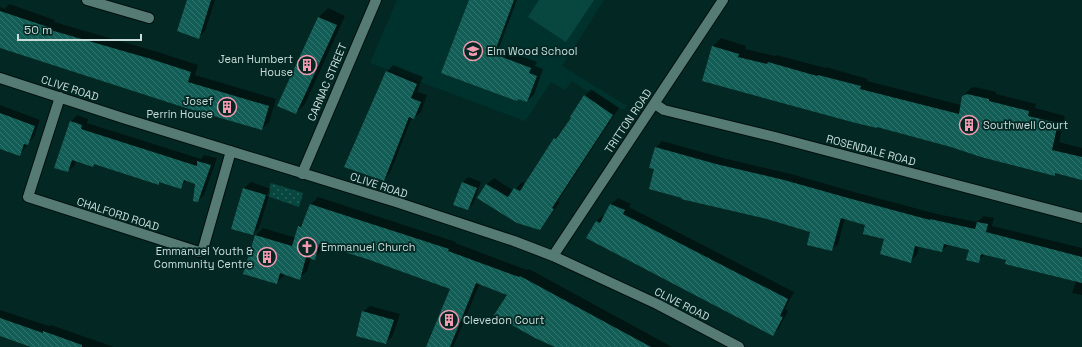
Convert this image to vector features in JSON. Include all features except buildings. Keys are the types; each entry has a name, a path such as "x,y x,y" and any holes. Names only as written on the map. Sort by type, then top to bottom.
{"street":[{"path":"88,0 149,18"},
{"name":"CARNAC STREET","path":"302,174 376,0"},
{"name":"TRITTON ROAD","path":"553,256 598,186 655,104 723,0"},
{"name":"CLIVE ROAD","path":"0,78 126,119 396,202 514,241 553,256 657,304 738,347"},
{"name":"CHALFORD ROAD","path":"60,97 28,197 199,252 203,249 231,151"},
{"name":"ROSENDALE ROAD","path":"655,104 664,110 775,137 1082,218"}],"shaded area":[{"name":"Elm Wood School","path":"397,0 604,0 562,66 627,106 623,110 592,91 590,93 572,81 565,90 551,82 525,121 370,63"},
{"path":"539,0 594,0 566,42 528,17"},
{"path":"271,183 303,193 299,207 267,196"}],"place":[{"name":"Elm Wood School","path":"473,51"},
{"name":"Jean Humbert House","path":"307,65"},
{"name":"Josef Perrin House","path":"227,107"},
{"name":"Southwell Court","path":"969,125"},
{"name":"Emmanuel Church","path":"307,247"},
{"name":"Emmanuel Youth & Community Centre","path":"267,257"},
{"name":"Clevedon Court","path":"449,320"}]}
